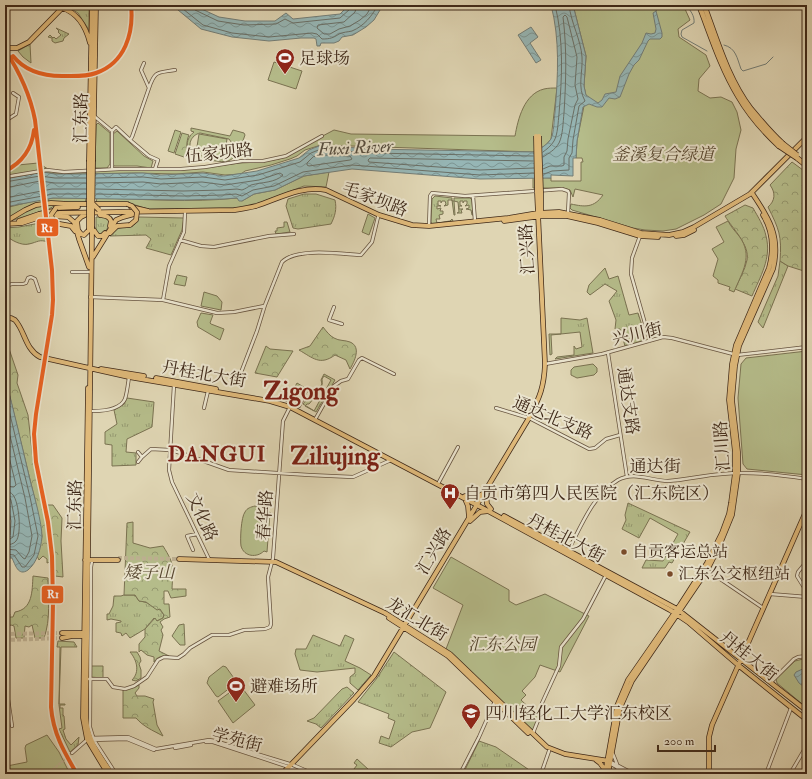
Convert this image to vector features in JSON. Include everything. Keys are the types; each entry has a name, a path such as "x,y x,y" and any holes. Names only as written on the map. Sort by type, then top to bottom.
{"highway":[{"path":"699,5 728,78 738,97 760,126 781,145 807,165"},
{"path":"704,5 734,82 750,108 781,145"}],"main road":[{"name":"汇东路","path":"92,5 92,116"},
{"name":"汇东路","path":"96,5 91,160 92,261 88,367 83,718 90,740 108,774"},
{"path":"5,48 17,48 29,42 63,6 74,13 80,20 88,38 91,51"},
{"name":"汇兴路","path":"405,627 530,418 543,388 546,364 538,136"},
{"path":"752,194 807,137"},
{"path":"752,194 807,141"},
{"name":"毛家坝路","path":"144,212 234,210 255,206 303,190 318,189 326,190 378,215 412,225 429,226 568,213 600,220 648,237 670,238 684,235 695,230 752,194"},
{"name":"毛家坝路","path":"5,223 22,223 50,215 245,211 304,192 318,191 378,217 398,224 421,228 509,221 540,215 567,216 640,234"},
{"name":"汇川路","path":"607,773 617,706 628,680 706,572 725,534 734,509 737,473 729,400 736,345 769,268 772,258 773,245 765,218 752,194"},
{"path":"5,223 36,205 51,203 128,204 132,206 137,212 136,220 130,225 114,228 92,261"},
{"path":"11,223 51,211 85,210 91,203 99,210 134,210 144,212"},
{"path":"77,234 71,226 54,223 51,215 56,208 128,207 152,212"},
{"path":"50,215 60,213 144,212"},
{"path":"92,261 97,249 116,220 123,216 135,214"},
{"path":"50,215 63,216 72,219 89,269"},
{"name":"毛家坝路","path":"5,223 23,224 50,215"},
{"path":"85,215 80,217 77,221 78,230 82,235 87,234 91,229 96,235 100,236 104,235 111,221 106,216 100,215"},
{"name":"汇东路","path":"91,229 89,269 91,297"},
{"name":"丹桂北大街","path":"7,319 13,319 18,323 27,344 36,355 129,377 270,401 290,407 568,551 677,612"},
{"name":"丹桂北大街","path":"88,367 270,399 290,405 465,497"},
{"path":"485,493 490,510 480,512 468,521 469,512 465,497 479,496 485,493"},
{"path":"710,774 708,737 712,725 807,509"},
{"name":"丹桂北大街","path":"568,551 677,612"},
{"path":"86,559 118,559 93,560 86,559"},
{"name":"龙汇北街","path":"179,560 272,563 385,613 448,656 495,702 549,751 565,756 596,759"},
{"name":"丹桂大街","path":"677,612 742,657 807,711"},
{"name":"丹桂大街","path":"677,612 738,666 807,720"},
{"path":"282,774 374,676 405,627"},
{"name":"龙汇北街","path":"405,627 450,654 547,747 560,753 609,762"},
{"path":"63,633 85,634 63,638 65,635 63,633"},
{"name":"汇东路","path":"90,740 112,774"},
{"path":"596,759 602,758 611,752"},
{"path":"596,759 600,762 607,773"},
{"path":"285,774 291,766"}],"street":[{"path":"144,63 141,70 149,88"},
{"path":"130,140 153,77 155,74 175,70"},
{"path":"5,121 16,114 19,97 13,93"},
{"path":"92,116 112,131"},
{"path":"112,169 112,131 116,127 149,156 158,160 155,169"},
{"name":"伍家坝路","path":"5,177 47,170 64,172 112,169 190,169 242,161 268,160 286,156 322,136"},
{"path":"429,226 430,196 432,194 473,196 562,189 568,191 569,193 568,213"},
{"path":"473,196 476,222"},
{"path":"164,300 169,266 185,226 186,213"},
{"path":"237,383 280,266 285,259 306,253 361,255 372,242 378,217"},
{"path":"180,240 201,246 214,247 269,236 294,234"},
{"path":"640,234 632,258 631,274 650,341"},
{"path":"72,272 89,269"},
{"path":"5,277 6,282 9,285 12,283 23,285 26,283 28,278 33,277 35,278 39,291"},
{"path":"91,297 164,300 217,313 234,312 265,306"},
{"path":"334,307 329,320 342,324"},
{"name":"兴川街","path":"546,364 608,353 668,337 735,355"},
{"path":"735,355 807,347"},
{"name":"通达支路","path":"608,353 627,477"},
{"path":"316,418 334,386 341,381 348,379 359,360 362,358 394,374"},
{"path":"94,411 110,409 122,402 125,398 129,377"},
{"path":"170,450 174,384"},
{"path":"204,408 208,390"},
{"path":"289,396 302,400 299,406 287,400 289,396"},
{"name":"春华路","path":"89,679 107,679 113,687 125,689 134,686 147,677 158,660 164,657 178,658 212,635 229,635 244,630 265,629 270,627 268,577 272,563 284,421 290,407"},
{"name":"通达北支路","path":"496,408 530,418 590,449 595,448 606,439 620,435"},
{"path":"439,482 458,447"},
{"path":"138,462 151,449 170,450 227,470 353,477 392,460"},
{"name":"文化路","path":"170,450 169,470 172,482 209,561"},
{"path":"138,452 142,457"},
{"name":"通达街","path":"568,551 596,499 610,485 620,479 636,476 669,481 737,473 807,479"},
{"path":"193,550 187,536 197,534"},
{"path":"93,560 91,561 90,567 90,740 116,774"},
{"path":"770,594 807,597 805,589 797,576 798,572 807,561"},
{"path":"710,572 763,608"},
{"path":"533,734 538,722 542,703 559,666 561,647 583,619 607,574"},
{"path":"5,575 5,582"},
{"path":"771,682 794,659 807,656"},
{"path":"5,679 12,726"},
{"path":"460,774 495,702"},
{"path":"710,774 748,771 765,774 791,707"},
{"name":"学苑街","path":"90,740 128,737 156,749 209,740 291,766"},
{"path":"72,753 90,740"},
{"path":"790,774 807,745"},
{"path":"541,774 549,751"},
{"path":"611,752 620,768 634,774"},
{"path":"609,762 629,774"},
{"path":"291,766 305,774"},
{"path":"291,766 314,774"},
{"path":"607,773 620,768"}],"green space":[{"path":"69,5 89,5 89,30 78,13 68,7"},
{"name":"釜溪复合绿道","path":"573,5 671,5 685,9 690,20 678,29 679,37 706,55 710,66 699,79 698,91 710,98 721,97 732,102 737,112 741,130 736,149 734,178 721,204 704,215 676,229 663,231 645,230 633,228 572,210 570,208 571,204 589,206 600,199 603,195 575,189 573,197 570,190 563,188 533,188 533,177 551,178 551,181 581,181 581,162 583,162 582,158 576,158 577,141 586,96 584,86 586,56"},
{"path":"56,28 69,34 63,41 55,43 52,41 52,38 48,37 50,35 56,39 61,35"},
{"path":"30,44 31,63 18,51"},
{"name":"足球场","path":"274,62 302,71 296,89 268,80"},
{"path":"557,88 551,139 546,145 534,152 321,145 305,150 290,159 245,171 241,174 225,175 203,172 176,174 55,174 43,172 5,179 5,173 18,165 38,163 53,172 134,169 182,170 260,162 279,159 334,130 351,134 515,136 520,115 531,96 544,89"},
{"path":"98,123 110,133 110,164 107,168 95,168 96,125"},
{"path":"191,128 230,136 233,130 244,133 245,135 240,149 237,148 233,158 228,161 221,161 194,156 189,151 187,144 189,137 194,132 191,131","holes":["200,133 229,139 234,146 232,155 226,159 197,155 190,147 192,138"]},
{"path":"175,130 181,132 174,153 168,151"},
{"path":"117,131 144,156 153,161 151,168 137,166 114,166 113,134"},
{"path":"182,133 189,135 184,157 175,154"},
{"path":"199,134 227,139 224,158 196,153"},
{"path":"792,162 807,173 807,272 788,266 780,261 781,245 779,233 768,207 774,197 770,185"},
{"path":"329,172 326,187 304,186 254,205 236,208 148,209 132,204 96,203 97,198 185,200 237,198 242,201 254,194 275,190 304,176"},
{"path":"304,194 316,194 335,200 336,206 334,218 331,224 298,229 293,228 286,206 288,199"},
{"path":"435,196 452,198 452,200 448,200 448,205 444,206 446,204 445,201 442,201 441,203 441,201 438,201 438,205 441,206 437,206 437,209 441,208 440,211 443,211 443,214 439,215 440,219 436,219 437,223 450,221 452,219 453,221 433,224 431,222 432,199"},
{"path":"86,198 85,204 56,205 47,210 48,199"},
{"path":"454,198 470,198 472,200 473,215 471,210 466,209 469,208 469,205 465,206 467,201 464,201 463,203 463,201 460,201 460,205 462,206 459,206 459,209 463,209 461,210 462,213 457,213 459,212 458,202 454,201"},
{"path":"42,199 45,210 10,221 5,221 5,208"},
{"path":"452,201 454,201 455,215 454,215"},
{"path":"745,205 753,208 761,222 767,244 766,260 762,274 752,296 735,289 745,267 747,254 746,248 740,237 725,216"},
{"path":"368,214 375,218 369,235 362,232"},
{"path":"96,217 106,217 110,221 107,229 100,235 96,231"},
{"path":"139,217 184,218 182,230 171,255 146,248 151,239 146,235 110,236 116,229 132,226"},
{"path":"728,221 739,236 746,250 743,271 734,292 729,290 730,287 718,283 718,280 713,276 718,259 712,249 724,242 716,227"},
{"path":"45,222 48,242 40,241 23,244 13,241 5,235 5,228"},
{"path":"284,222 287,222 290,232 276,234 275,231 277,231 277,228 284,227"},
{"path":"780,261 788,266 763,328 758,322 778,276"},
{"path":"605,268 609,279 618,276 629,315 638,313 645,335 642,341 625,346 620,329 615,329 616,320 609,301 617,291 605,284 590,295 587,292 589,285"},
{"path":"177,275 187,277 185,286 174,284"},
{"path":"204,292 217,296 222,302 221,310 201,306"},
{"path":"201,313 213,315 210,323 224,329 220,340 198,327 197,322"},
{"path":"561,318 580,320 587,318 593,353 555,359 557,357 574,355 574,346 576,349 582,347 580,332 561,334"},
{"path":"323,327 333,337 338,340 350,342 356,347 356,355 350,369 346,360 335,355 325,360 317,360 299,350 310,346"},
{"path":"549,334 561,334 551,335 552,354 550,355"},
{"path":"5,337 18,375 17,383 28,415 33,460 49,535 50,562 47,563 47,559 43,556 39,560 37,556 42,536 34,496 5,377"},
{"path":"266,346 270,349 293,351 277,377 255,373"},
{"path":"807,351 807,475 747,469 743,464 738,398 741,364 746,358"},
{"path":"593,364 597,368 597,372 594,375 577,378 571,375 571,370 574,367"},
{"path":"324,374 335,380 316,412 314,411 331,380 324,376 322,383 321,380"},
{"path":"297,383 307,389 308,391 305,396 293,390"},
{"path":"322,384 316,396 309,404 305,406 303,404"},
{"path":"127,398 154,402 152,427 127,439 126,452 136,453 136,465 112,466 112,445 105,444 105,432 117,424 114,410 124,404"},
{"path":"628,503 690,532 672,563 669,562 665,568 642,568 646,560 663,561 678,534 650,518 639,538 622,529 626,520 625,515"},
{"path":"46,505 53,505 62,518 61,541 63,577 55,576 53,546"},
{"path":"255,506 270,512 267,552 264,551 258,555 251,555 245,552 241,546 241,529 245,512 251,507"},
{"name":"矮子山","path":"133,522 133,543 150,548 163,546 170,558 172,566 172,589 186,589 186,596 171,598 168,591 164,591 164,604 169,604 170,617 160,622 163,627 161,630 163,635 159,651 169,656 160,657 154,662 154,657 147,655 141,650 139,652 139,644 145,637 145,629 155,618 157,621 163,618 164,615 160,609 157,610 146,602 139,601 135,595 124,595 127,523"},
{"name":"汇东公园","path":"451,557 509,590 509,601 516,605 545,594 589,616 560,672 540,665 535,677 522,691 526,695 521,700 538,716 534,729 531,730 446,649 463,605 433,588"},
{"path":"33,576 48,578 49,608 46,631 44,638 35,638 32,625 29,627 25,626 24,638 16,638 14,626 11,625 5,627 5,610 8,610 10,615 9,617 13,617 15,612 25,607 32,593"},
{"path":"135,595 139,601 153,605 162,612 164,615 163,618 157,621 154,618 145,629 130,638 126,633 122,636 121,633 116,632 116,623 121,621 111,619 107,620 107,614 109,614 113,606 114,596"},
{"path":"184,624 185,645 180,645 172,636 179,625"},
{"path":"313,635 340,646 345,635 354,639 345,661 371,675 358,690 350,683 350,677 355,673 355,668 317,672 300,670 295,654 296,649 306,649"},
{"path":"58,641 74,642 77,647 61,647 59,703 60,647 57,647"},
{"path":"130,652 137,652 141,661 139,664 141,678 136,681 132,680 136,673 137,666"},
{"path":"394,652 446,692 430,728 412,732 391,747 379,743 381,736 389,739 395,721 388,718 389,714 358,702 377,678"},
{"path":"807,658 807,708 777,683 776,679 795,661"},
{"path":"90,666 103,666 103,678 90,677"},
{"path":"223,666 226,667 236,681 235,684 218,697 207,683 209,677"},
{"path":"139,685 139,688 135,693 137,696 145,696 154,699 153,702 157,725 163,736 145,726 136,718 123,718 123,690"},
{"name":"避难场所","path":"240,685 255,705 233,723 218,701"},
{"path":"347,687 354,693 321,728 316,724 307,721 314,718 342,689"},
{"path":"59,704 65,704 60,705 60,708 63,708 65,729 63,730 66,739 71,745 79,737 78,745 70,752 59,729 62,728"},
{"path":"47,735 59,752 70,774 8,774 7,766 27,762 26,745"},
{"path":"479,741 496,747 535,774 463,774"},
{"path":"357,759 369,770 366,774 362,770 359,773 354,769 357,765 354,763"}],"water":[{"path":"172,5 193,5 219,17 245,21 275,21 286,13 293,19 340,14 349,5 383,5 374,20 366,27 353,35 342,37 339,41 334,43 321,43 320,46 317,46 316,39 314,38 269,41 232,37 201,29"},
{"name":"Fuxi River","path":"551,5 573,5 586,56 584,86 586,95 598,103 602,100 605,94 616,92 620,76 642,43 646,33 655,33 656,29 653,13 656,11 662,33 662,37 660,39 650,39 648,41 639,60 629,74 620,97 615,99 609,98 602,107 589,104 583,107 577,141 576,158 573,158 573,176 551,175 551,178 480,179 352,169 304,176 275,190 254,194 242,201 239,201 237,198 183,200 53,198 5,207 5,179 43,172 55,174 143,173 161,175 203,173 224,176 257,171 299,158 309,150 321,145 369,149 534,152 551,139 554,126 558,58 556,31"},
{"path":"531,27 538,37 530,43 541,60 536,63 518,35"},
{"path":"5,377 38,509 42,531 38,555 31,567 25,572 17,569 12,558 5,558 5,536 10,535 11,521 5,491"},
{"path":"807,667 807,689 799,683 794,675 796,672"}],"waterway":[{"path":"656,11 659,5"},
{"path":"686,5 691,11 694,23 682,30 682,37 707,51"},
{"path":"724,45 728,46 734,51 743,71 766,64 773,57"}],"tunnel":[{"path":"118,558 179,559"},
{"path":"5,634 62,633"},
{"path":"5,640 62,638"},
{"path":"48,774 72,753"}],"transit line":[{"name":"R1","path":"13,56 29,69 42,74 55,76 75,76 96,73 114,62 126,46 131,26 131,5"},
{"name":"R1","path":"5,50 23,83 35,120 52,270 52,315 34,434 36,462 48,522 52,556 52,716 60,742 77,774"},
{"name":"R1","path":"5,171 16,164 25,154 31,143 34,130"}],"place":[{"name":"足球场","path":"285,75"},
{"name":"自贡市第四人民医院（汇东院区）","path":"450,510"},
{"name":"自贡客运总站","path":"624,552"},
{"name":"汇东公交枢纽站","path":"670,574"},
{"name":"避难场所","path":"236,703"},
{"name":"四川轻化工大学汇东校区","path":"471,730"}],"district":[{"name":"Zigong","path":"301,391"},
{"name":"DANGUI","path":"217,454"},
{"name":"Ziliujing","path":"335,456"}]}
